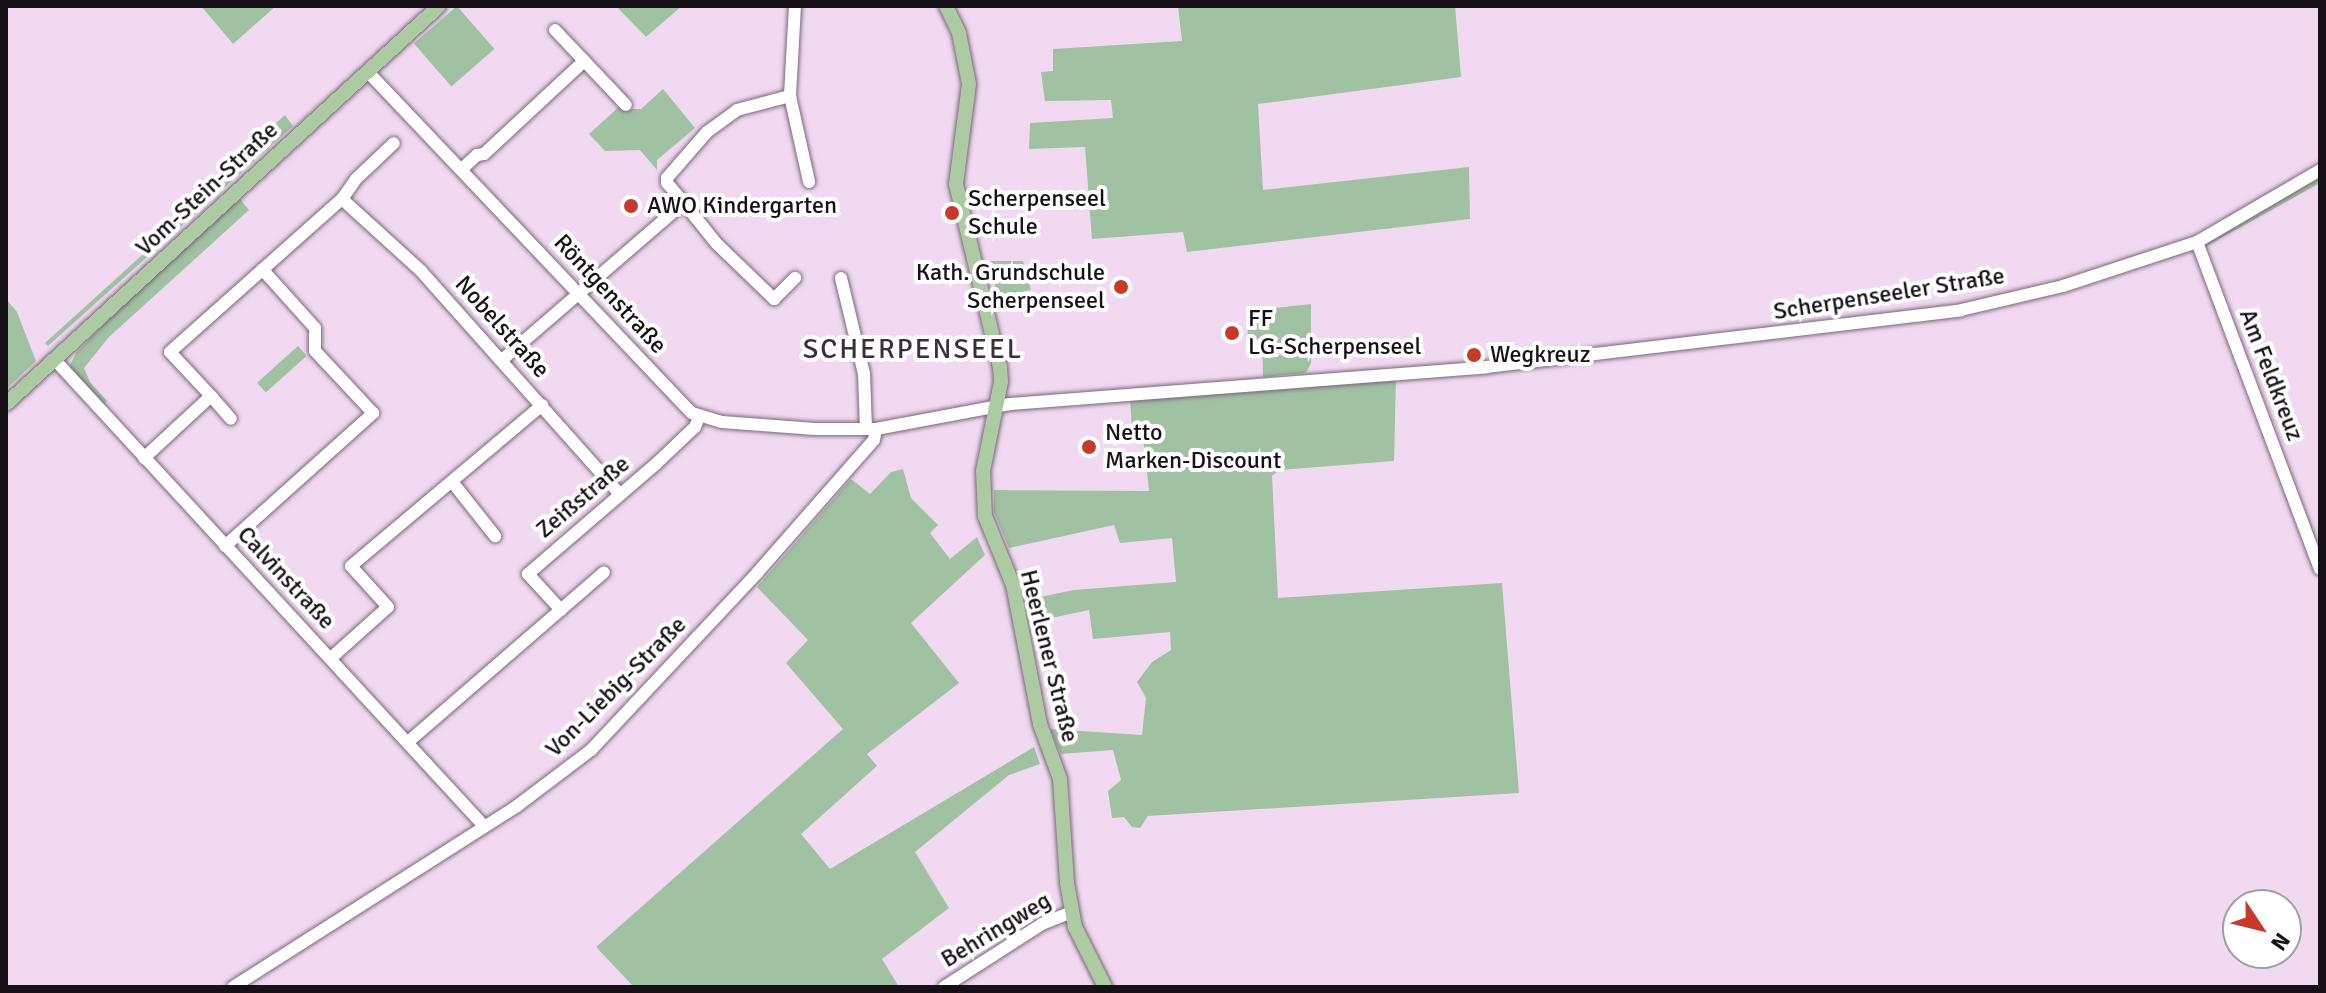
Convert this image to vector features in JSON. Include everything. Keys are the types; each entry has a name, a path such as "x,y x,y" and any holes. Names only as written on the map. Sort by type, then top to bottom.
{"main road":[{"name":"Vom-Stein-Straße","path":"6,404 439,6"},
{"name":"Heerlener Straße","path":"946,6 959,33 968,68 968,97 956,184 1000,367 996,407 983,471 985,516 1013,585 1040,724 1060,779 1071,912 1076,930 1105,987"}],"street":[{"path":"795,6 790,96 809,182"},
{"path":"555,30 626,105"},
{"path":"463,168 477,155 484,154 584,61"},
{"name":"Röntgenstraße","path":"367,71 463,168 676,398 699,417"},
{"path":"790,96 737,110 707,132 667,178 667,183 716,243 774,299 795,278"},
{"path":"231,419 170,352 342,199 356,179 394,143"},
{"name":"Scherpenseeler Straße","path":"996,407 1486,367 1961,310 2063,286 2197,242 2320,170"},
{"name":"Nobelstraße","path":"342,199 421,271 503,359 620,494"},
{"path":"503,359 684,203"},
{"name":"Am Feldkreuz","path":"2197,242 2320,569"},
{"path":"225,546 373,413 315,351 315,328 262,269"},
{"path":"841,278 864,374 871,429"},
{"name":"Calvinstraße","path":"55,360 484,826"},
{"path":"144,458 211,396"},
{"path":"331,658 388,607 351,566 542,405"},
{"path":"699,417 748,425 871,429 996,407"},
{"name":"Zeißstraße","path":"561,610 528,574 695,427 699,417"},
{"name":"Von-Liebig-Straße","path":"233,987 564,772 617,723 874,440 871,429"},
{"path":"453,483 495,536"},
{"path":"408,742 604,572"},
{"name":"Behringweg","path":"944,987 1042,924 1071,912"}],"green space":[{"path":"201,6 276,6 233,44"},
{"path":"457,6 494,49 451,86 414,43"},
{"path":"616,6 682,6 646,37"},
{"path":"1178,6 1455,6 1461,77 1258,104 1263,190 1469,167 1470,219 1187,252 1183,232 1092,239 1085,147 1029,149 1030,123 1113,118 1111,100 1045,101 1041,72 1053,71 1053,49 1182,41"},
{"path":"663,89 695,128 657,160 657,170 640,150 605,151 589,134 622,104 625,109 641,109"},
{"path":"285,115 293,126 48,346 45,343 173,227 194,202 200,203 250,159 246,150"},
{"path":"2320,176 2320,183 2207,246 2209,241"},
{"path":"239,198 249,210 109,337 84,368 90,382 107,401 102,407 69,367 76,353 133,294"},
{"path":"988,261 1023,261 1031,290 998,296"},
{"path":"6,299 17,312 36,361 6,389"},
{"path":"1311,304 1311,363 1306,373 1263,377 1262,339 1248,340 1247,311"},
{"path":"298,346 307,356 266,392 257,383"},
{"path":"1396,377 1394,461 1280,470 1272,476 1278,598 1502,583 1519,793 1148,816 1140,828 1132,827 1124,817 1112,818 1108,791 1121,780 1113,750 1061,754 1050,729 1142,735 1146,698 1137,682 1152,662 1171,650 1170,632 1093,639 1089,610 1033,622 1025,600 1074,590 1176,582 1172,538 1120,543 1114,525 1009,548 994,512 994,490 1149,491 1142,427 1132,428 1130,400"},
{"path":"903,469 911,498 938,525 930,533 950,559 977,537 985,555 911,623 959,683 867,754 877,766 801,834 830,869 1034,747 1040,764 1009,775 915,852 949,908 882,959 899,987 634,987 596,947 843,729 786,663 808,640 757,587 851,479 870,494 891,472"}],"place":[{"name":"AWO Kindergarten","path":"631,206"},
{"name":"Scherpenseel Schule","path":"952,213"},
{"name":"Kath. Grundschule Scherpenseel","path":"1121,287"},
{"name":"FF LG-Scherpenseel","path":"1232,333"},
{"name":"Wegkreuz","path":"1474,355"},
{"name":"Netto Marken-Discount","path":"1089,447"}],"district":[{"name":"SCHERPENSEEL","path":"913,349"}]}
